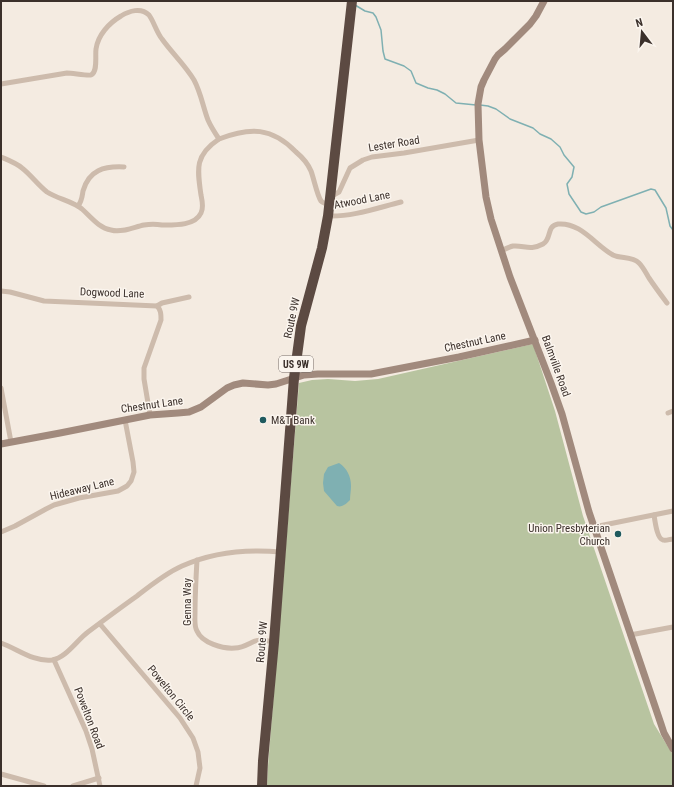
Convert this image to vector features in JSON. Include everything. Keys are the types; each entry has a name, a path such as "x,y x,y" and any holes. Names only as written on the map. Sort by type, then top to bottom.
{"highway":[{"name":"Route 9W","path":"262,786 265,731 274,642 294,378 301,326 322,248 328,216 352,1"}],"street":[{"name":"Balmville Road","path":"544,1 531,23 495,59 481,87 478,106 479,140 486,197 491,219 510,277 562,414 582,492 630,635 664,733 673,749"},
{"path":"1,84 67,73 92,74 95,70 97,44 102,34 111,23 126,13 138,10 149,15 160,37 191,76 201,97 208,121 219,139"},
{"path":"1,157 22,168 53,196 78,206 102,227 114,231 146,225 182,224 194,220 201,213 202,207 198,171 199,164 201,157 208,147 219,139 240,132 265,132 280,138 293,148 310,170 315,180 321,201 324,204 329,201"},
{"name":"Lester Road","path":"329,201 339,192 350,168 363,160 372,157 479,140"},
{"path":"78,206 91,176 108,167 124,168"},
{"name":"Atwood Lane","path":"328,216 349,215 401,202"},
{"path":"501,251 511,246 526,248 538,246 547,241 551,228 557,224 572,227 585,232 614,255 637,261 667,303"},
{"name":"Dogwood Lane","path":"1,291 44,301 157,306 160,308 161,320 144,368 144,379 150,415"},
{"path":"157,306 162,303 189,297"},
{"name":"Chestnut Lane","path":"1,444 150,415 195,410 227,388 243,383 276,384 304,375 318,374 371,374 459,357 535,340"},
{"path":"1,388 11,442"},
{"name":"Hideaway Lane","path":"1,532 54,505 79,498 118,491 127,486 131,481 134,472 125,420"},
{"path":"594,527 673,511"},
{"path":"654,515 660,538 662,540 673,539"},
{"path":"1,643 36,658 54,660 68,652 87,633 162,578 182,566 197,560 219,555 241,552 281,552"},
{"name":"Genna Way","path":"197,560 195,628 199,636 215,645 227,648 241,647 260,640 274,642"},
{"name":"Powelton Circle","path":"100,624 180,718 193,738 198,752 199,764 196,786"},
{"path":"630,635 673,627"},
{"name":"Powelton Road","path":"54,660 86,731 92,749 100,786"},
{"path":"1,774 44,786"},
{"path":"73,786 99,778"}],"green space":[{"path":"533,344 555,411 583,516 654,724 673,755 673,786 267,786 299,383 328,379 355,381 378,379"}],"water":[{"path":"339,463 348,473 351,486 350,500 344,505 337,506 324,491 323,483 324,474 328,467"}],"waterway":[{"path":"355,5 365,11 373,13 376,17 381,30 385,59 404,66 411,71 416,83 437,90 445,94 456,103 476,105"},
{"path":"480,105 496,109 510,119 533,128 540,134 551,139 560,147 564,155 574,167 572,177 567,184 569,194 581,212 586,214 594,212 601,207 651,189 655,190 666,208 670,226 673,230"}],"place":[{"name":"M&T Bank","path":"263,420"},
{"name":"Union Presbyterian Church","path":"618,534"}]}
